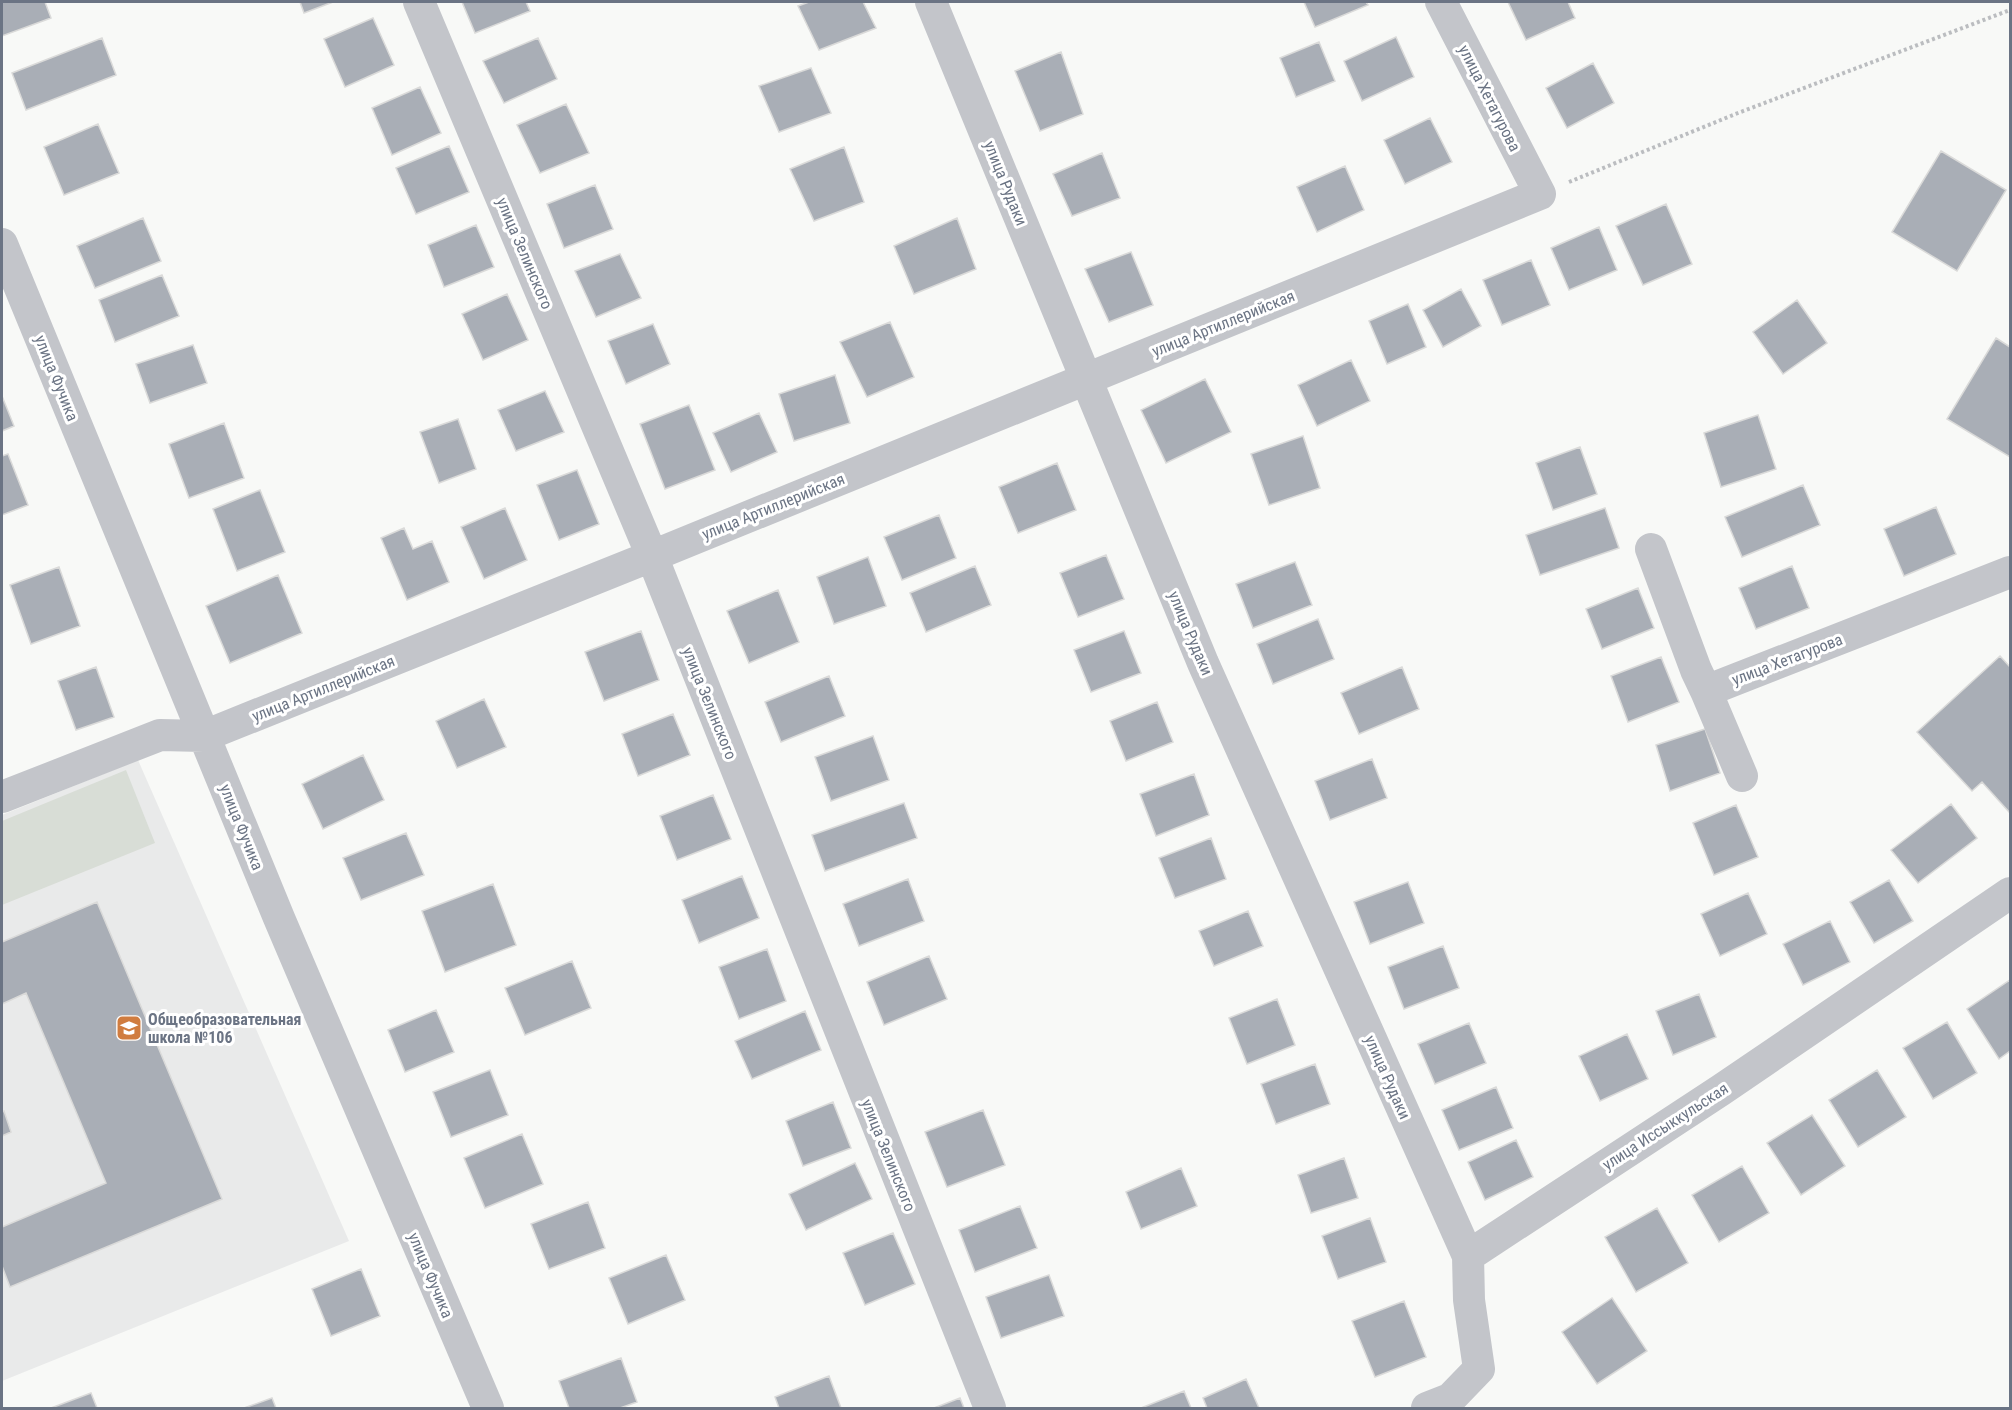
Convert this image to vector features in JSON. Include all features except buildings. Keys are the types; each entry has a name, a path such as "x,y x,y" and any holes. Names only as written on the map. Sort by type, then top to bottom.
{"street":[{"name":"улица Зелинского","path":"419,2 652,556 990,1408"},
{"name":"улица Рудаки","path":"932,2 1203,663 1468,1256"},
{"name":"улица Хетагурова","path":"1441,2 1540,194"},
{"name":"улица Артиллерийская","path":"2,797 160,735 204,736 1540,194"},
{"name":"улица Фучика","path":"2,244 279,918 488,1408"},
{"path":"1651,549 1696,670 1742,776"},
{"name":"улица Хетагурова","path":"1706,691 2010,572"},
{"name":"улица Иссыккульская","path":"1468,1256 1721,1090 2010,893"},
{"path":"1427,1408 1450,1399 1479,1370 1469,1300 1468,1256"}],"path":[{"path":"1540,194 1738,113 2010,10"}],"shaded area":[{"name":"Общеобразовательная школа №106","path":"138,760 349,1241 2,1381 2,815"},
{"path":"126,770 155,843 2,905 2,821"}],"place":[{"name":"Общеобразовательная школа №106","path":"129,1028"}]}
